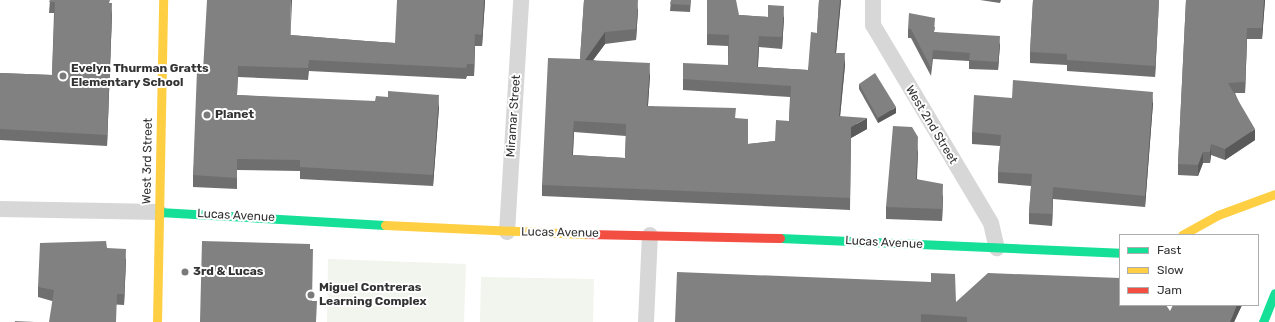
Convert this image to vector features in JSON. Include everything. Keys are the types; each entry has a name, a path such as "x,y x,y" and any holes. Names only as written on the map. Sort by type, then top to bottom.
{"street":[{"name":"West 3rd Street","path":"157,322 163,0"},
{"name":"Miramar Street","path":"507,232 521,0"},
{"name":"West 2nd Street","path":"873,0 873,25 991,223 997,248"},
{"path":"1184,234 1218,215 1275,194"},
{"name":"Lucas Avenue","path":"0,209 159,212 507,232 650,235 1119,253"},
{"path":"646,322 650,235"},
{"path":"1263,322 1274,296 1274,283"}],"shaded area":[{"path":"328,259 466,264 464,322 327,322"},
{"path":"481,277 594,279 593,322 480,322"}],"building":[{"path":"50,0 110,0 109,3 112,3 107,135 0,129 0,73 52,75 55,2 49,2"},
{"path":"207,0 291,0 290,35 395,43 397,0 484,0 482,35 475,34 474,64 467,64 466,68 309,60 308,68 238,66 237,95 375,101 376,96 388,97 388,91 439,95 433,175 300,167 300,160 237,159 237,178 193,175 197,70 203,71"},
{"path":"584,0 638,0 636,29 605,32 585,60 650,63 647,106 736,108 735,118 748,119 748,144 775,141 776,120 789,121 791,86 683,79 683,63 728,65 729,35 707,34 707,0 736,0 739,15 768,17 768,5 784,6 782,37 759,36 757,67 808,70 811,32 817,33 819,0 840,0 835,53 845,53 839,116 867,118 851,127 850,198 542,185 548,58 580,59","holes":["574,121 626,124 625,158 572,155"]},
{"path":"671,0 691,0 690,5 670,4"},
{"path":"1033,0 1159,0 1155,66 1067,60 1067,54 1030,52"},
{"path":"1186,0 1264,0 1262,28 1247,28 1245,82 1228,83 1255,129 1225,149 1211,144 1210,152 1203,152 1198,165 1178,164"},
{"path":"909,13 935,18 934,32 1000,36 998,62 969,60 970,53 933,50 931,68 911,29 908,29"},
{"path":"875,73 896,107 878,118 859,84"},
{"path":"1013,80 1153,92 1145,196 1053,187 1052,214 1029,213 1032,174 998,172 1001,135 972,132 974,95 1012,98"},
{"path":"893,126 912,127 918,137 916,179 943,184 942,209 886,207"},
{"path":"106,241 107,248 126,249 124,294 117,294 116,322 49,322 54,290 38,287 40,243"},
{"path":"202,241 310,244 310,249 313,249 312,301 317,301 316,322 200,322"},
{"path":"677,272 931,282 931,273 955,274 956,302 988,273 1119,278 1119,306 1167,306 1170,311 1172,306 1237,306 1230,322 967,322 967,317 921,314 921,322 675,322"}],"traffic: fast":[{"path":"159,212 385,225"},
{"path":"780,238 1119,253"},
{"path":"1263,322 1275,293"}],"traffic: slow":[{"path":"157,322 163,0"},
{"path":"1184,234 1218,215 1275,194"},
{"path":"385,225 587,234"}],"traffic: jam":[{"path":"587,234 780,238"}],"place":[{"name":"Evelyn Thurman Gratts Elementary School","path":"63,76"},
{"name":"Planet","path":"207,115"},
{"name":"3rd & Lucas","path":"185,272"},
{"name":"Miguel Contreras Learning Complex","path":"311,295"}]}
